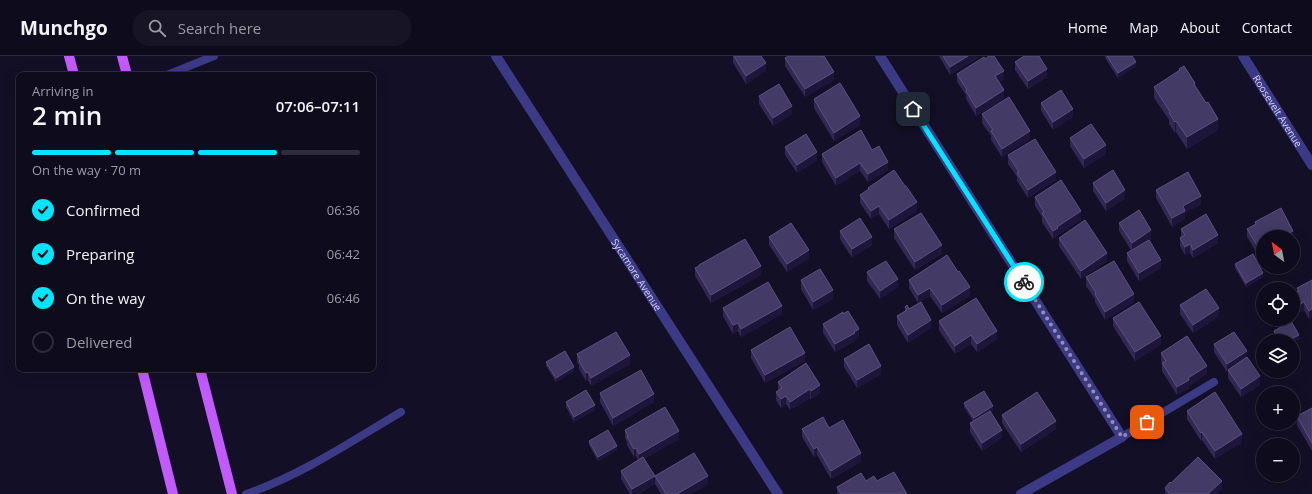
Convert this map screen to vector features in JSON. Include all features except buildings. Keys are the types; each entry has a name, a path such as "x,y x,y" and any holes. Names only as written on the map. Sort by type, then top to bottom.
{"main road":[{"path":"69,56 73,72"},
{"path":"122,56 126,72"},
{"path":"143,372 173,494"},
{"path":"201,372 232,494"}],"street":[{"name":"Sycamore Avenue","path":"496,56 778,494"},
{"path":"880,56 1122,437 1021,494"},
{"name":"Roosevelt Avenue","path":"1243,56 1312,165"}],"lane":[{"path":"174,72 214,56"},
{"path":"1122,437 1214,382"},
{"path":"246,494 281,480 401,412"}],"way so far":[{"path":"1024,282 1122,437 1147,422"}],"route":[{"path":"913,109 1024,282"}]}
